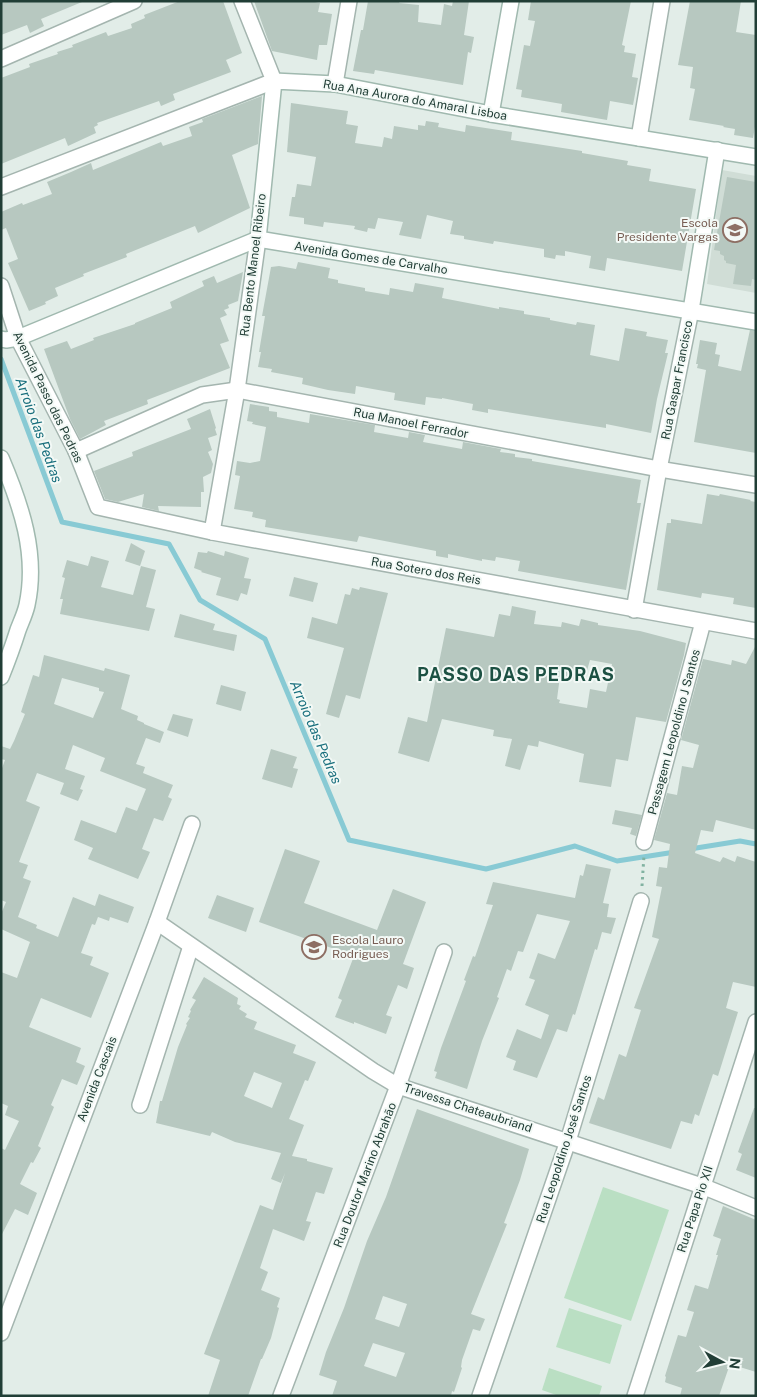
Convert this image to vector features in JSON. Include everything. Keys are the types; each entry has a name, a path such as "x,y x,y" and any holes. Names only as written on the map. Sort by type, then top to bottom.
{"street":[{"path":"1,59 134,1"},
{"name":"Rua Bento Manoel Ribeiro","path":"212,532 236,390 258,240 274,81 242,1"},
{"path":"335,84 349,1"},
{"path":"491,114 511,1"},
{"path":"639,138 662,1"},
{"name":"Rua Ana Aurora do Amaral Lisboa","path":"1,187 274,81 335,84 491,114 756,157"},
{"name":"Rua Gaspar Francisco","path":"634,610 659,468 691,310 717,150"},
{"path":"9,339 258,240"},
{"name":"Avenida Gomes de Carvalho","path":"258,240 756,322"},
{"name":"Avenida Passo das Pedras","path":"1,286 9,339 76,451 98,507"},
{"name":"Rua Manoel Ferrador","path":"76,451 202,395 236,390 756,485"},
{"path":"1,458 14,488 25,523 30,556 27,606 1,677"},
{"name":"Rua Sotero dos Reis","path":"98,507 212,532 756,631"},
{"name":"Passagem Leopoldino J Santos","path":"644,842 703,622"},
{"name":"Avenida Cascais","path":"1,1332 157,922 192,824"},
{"name":"Rua Leopoldino José Santos","path":"480,1396 568,1141 641,901"},
{"name":"Travessa Chateaubriand","path":"157,922 373,1071 398,1086 702,1186 756,1208"},
{"path":"140,1104 191,946"},
{"name":"Rua Doutor Marino Abrahão","path":"281,1396 398,1086 444,952"},
{"name":"Rua Papa Pio XII","path":"634,1396 756,1022"}],"shaded area":[{"name":"Escola Presidente Vargas","path":"722,170 756,176 756,293 707,284"}],"green space":[{"path":"603,1187 669,1210 631,1321 564,1298"},
{"path":"569,1308 622,1325 610,1364 556,1347"},
{"path":"549,1368 602,1386 599,1396 559,1396 542,1390"}],"building":[{"path":"1,1 82,2 41,19 44,26 30,33 27,25 1,35"},
{"path":"180,1 223,1 242,53 226,60 231,72 173,94 175,100 161,106 159,101 97,123 98,125 94,127 96,133 68,146 65,138 1,164 1,78 30,67 29,64 58,54 57,52 73,47 72,45 106,32 108,36 132,28 131,24 145,18 144,15"},
{"path":"254,1 310,1 320,3 318,12 332,14 327,45 319,45 317,60 272,51"},
{"path":"368,1 400,1 399,3 419,5 418,22 441,25 444,4 452,6 453,1 469,1 464,35 474,37 471,53 468,52 463,85 375,70 374,74 353,71"},
{"path":"531,1 631,1 622,45 625,46 624,52 636,54 632,77 638,78 633,105 610,101 607,120 561,112 562,104 521,97 522,90 516,89 524,45 530,46 535,21 528,20"},
{"path":"690,1 741,1 736,32 756,35 756,121 753,138 734,135 735,129 689,120 695,89 690,88 693,67 678,65"},
{"path":"262,96 258,144 232,155 250,208 198,233 195,226 126,254 127,257 83,274 84,276 55,288 58,296 45,302 46,304 29,311 8,263 18,259 6,228 1,230 1,212 52,194 47,182 91,163 93,170 161,142 163,146 192,136 189,127 203,122 202,119"},
{"path":"291,103 348,111 346,124 358,126 355,143 382,147 384,137 392,139 394,126 418,130 418,125 425,126 426,121 439,123 438,127 465,132 466,125 512,132 511,140 582,151 582,153 628,161 627,165 651,169 649,181 696,189 682,271 607,258 605,271 589,268 591,256 565,251 565,256 556,255 555,259 544,257 544,249 494,241 493,244 464,239 464,236 450,234 453,221 427,215 421,239 399,235 403,222 378,218 375,229 368,228 367,232 354,229 355,226 324,222 323,227 304,224 304,218 289,216 292,197 295,197 297,184 311,186 316,157 287,152"},
{"name":"Escola Presidente Vargas","path":"727,177 756,182 756,280 752,279 751,286 733,284 736,265 726,263 720,251 714,250"},
{"path":"298,262 330,268 328,278 338,280 338,283 365,288 365,291 389,295 390,288 413,292 415,283 444,288 442,298 499,309 499,307 524,311 524,314 576,325 577,322 595,325 590,355 619,361 625,328 647,332 646,336 668,340 665,353 668,353 651,433 606,424 606,428 488,409 488,413 472,410 473,404 442,398 426,397 425,405 394,400 395,393 356,386 355,394 328,390 302,384 303,378 271,372 272,369 258,367 265,316 262,316 271,267 279,266 296,269"},
{"path":"243,272 238,301 228,305 229,308 224,310 227,315 220,318 229,341 220,344 230,368 147,400 148,404 104,421 106,425 80,439 70,419 44,349 67,341 71,349 94,340 93,338 135,324 172,308 170,302 204,286 202,281 214,276 217,283"},
{"path":"750,330 756,331 756,453 694,442 706,370 697,368 698,364 696,364 700,340 717,343 715,354 720,355 718,366 741,371"},
{"path":"250,404 269,407 269,411 277,412 277,417 309,423 310,414 375,425 374,432 408,438 409,432 425,435 423,442 462,449 463,442 501,449 500,452 515,454 515,457 532,459 532,461 641,480 637,503 641,503 626,590 518,571 520,561 496,557 495,561 482,559 482,561 448,554 448,558 436,556 436,551 359,536 357,542 265,527 266,520 252,517 253,512 234,509 240,476 235,475 237,461 250,463 260,461 266,427 247,421"},
{"path":"210,409 217,435 208,438 212,450 208,452 213,464 211,473 203,477 204,492 201,492 201,507 158,506 159,511 142,507 144,494 118,502 105,499 94,471 133,456 132,452 191,429 187,419"},
{"path":"707,494 719,496 720,494 756,502 756,608 733,604 734,598 702,593 701,598 657,590 667,523 671,523 671,519 702,524"},
{"path":"131,543 145,551 140,566 125,561"},
{"path":"208,551 224,556 225,551 249,558 244,578 251,579 247,595 241,593 238,601 216,595 221,578 194,568 198,552 207,553"},
{"path":"91,556 109,561 101,587 133,595 141,566 156,570 146,607 155,609 149,631 60,614 63,599 60,599 65,578 62,577 67,560 88,566"},
{"path":"294,577 318,583 313,602 289,596"},
{"path":"360,587 388,593 360,699 346,695 339,718 326,714 344,648 307,638 312,617 337,624 345,594 350,595 352,588 359,590"},
{"path":"512,606 536,611 534,624 561,627 562,622 579,626 581,619 598,623 598,625 640,631 686,643 666,722 636,717 628,761 616,759 611,787 579,782 584,754 539,741 538,747 528,745 520,770 505,766 512,739 493,736 494,730 442,719 429,762 398,753 408,717 427,722 446,628 494,637 499,614 510,616","holes":["590,660 612,664 606,692 590,689 587,708 559,703 560,700 557,699 560,676 584,681"]},
{"path":"180,614 215,624 213,630 237,635 234,651 174,637"},
{"path":"756,645 756,830 716,820 713,832 701,830 695,853 720,862 723,857 735,862 737,856 756,862 756,987 733,982 726,1008 738,1012 718,1076 713,1074 699,1116 695,1114 692,1124 681,1121 671,1149 589,1123 598,1097 604,1100 619,1054 626,1057 641,1010 634,1008 659,939 652,937 662,887 656,886 659,867 667,868 670,844 654,840 667,793 677,795 682,766 693,768 699,745 681,740 703,659 731,665 732,660 746,664"},
{"path":"44,655 104,671 105,668 130,675 121,709 138,716 137,720 144,724 164,732 160,743 146,738 136,764 145,767 143,773 173,785 168,797 172,799 163,821 154,818 142,849 150,852 138,879 88,859 93,848 74,840 81,820 116,833 126,807 137,811 146,789 100,771 105,758 73,745 65,769 85,776 80,789 83,790 78,801 60,794 64,783 37,773 26,801 40,807 19,862 28,865 23,878 31,881 18,917 37,925 36,928 58,937 73,897 95,906 99,894 134,907 128,923 110,917 109,921 98,917 95,925 92,924 81,953 93,957 90,965 109,973 91,1018 41,998 29,1027 81,1048 76,1062 85,1066 77,1085 62,1079 51,1105 54,1107 38,1146 41,1148 33,1163 31,1162 20,1184 37,1193 28,1215 15,1209 1,1236 1,1148 5,1150 19,1121 5,1115 8,1106 1,1103 1,972 17,978 30,942 1,929 1,914 6,902 1,900 1,771 5,760 1,759 1,746 10,749 25,714 21,712 33,675 39,677","holes":["62,678 99,688 99,691 104,692 93,718 54,704"]},
{"path":"221,685 246,692 241,711 216,704"},
{"path":"173,714 193,719 188,737 167,730"},
{"path":"271,749 297,757 293,768 298,769 292,788 262,779"},
{"path":"615,810 642,815 636,836 630,834 632,828 612,824"},
{"path":"285,849 320,861 304,903 377,930 393,889 426,902 403,964 414,968 407,989 398,985 386,1015 392,1017 386,1034 335,1017 342,1000 338,998 354,956 259,922"},
{"path":"586,864 611,869 603,903 609,904 607,917 616,918 611,934 602,932 575,1015 573,1014 567,1032 557,1029 537,1078 513,1070 516,1061 506,1057 517,1029 541,1039 549,1015 525,1005 535,980 529,978 538,953 555,959 570,921 537,914 523,952 518,951 511,971 507,969 497,997 499,998 482,1041 467,1089 435,1078 437,1072 434,1071 441,1048 466,981 464,980 473,956 475,957 493,905 486,904 493,882 575,898 580,875 583,876"},
{"path":"217,895 254,908 246,932 208,918"},
{"path":"204,977 238,998 237,1004 241,1006 239,1009 247,1014 245,1017 257,1022 254,1029 296,1045 293,1053 316,1062 308,1081 305,1080 289,1119 304,1125 292,1156 333,1168 324,1194 316,1192 306,1221 311,1222 304,1241 273,1229 260,1268 268,1272 261,1290 280,1298 277,1307 279,1308 271,1338 261,1359 248,1396 208,1396 220,1360 204,1354 260,1205 273,1210 285,1173 281,1183 271,1179 281,1153 235,1142 212,1132 210,1136 156,1123 160,1101 162,1101 178,1047 190,1018 188,1017 190,1010 196,1000 192,998","holes":["254,1072 282,1083 272,1108 244,1096"]},
{"path":"754,1108 756,1108 756,1178 736,1170 742,1154 738,1152"},
{"path":"417,1109 529,1149 504,1223 507,1224 471,1314 485,1319 480,1331 473,1329 462,1360 462,1368 451,1396 332,1396 337,1381 319,1375 367,1241 386,1197","holes":["383,1296 407,1304 399,1327 375,1319","373,1343 405,1353 396,1377 364,1366"]},
{"path":"723,1206 756,1220 756,1372 730,1364 719,1396 680,1396 682,1388 665,1382 665,1376 678,1335 686,1337 694,1312 687,1310 695,1285 708,1289 721,1239 713,1236"}],"waterway":[{"name":"Arroio das Pedras","path":"1,359 62,522 169,544 200,600 265,639 349,840 486,869 575,846 617,861 675,852"},
{"name":"Arroio das Pedras","path":"690,849 740,841 756,844"}],"place":[{"name":"Escola Presidente Vargas","path":"735,230"},
{"name":"Escola Lauro Rodrigues","path":"314,947"}],"district":[{"name":"PASSO DAS PEDRAS","path":"516,674"}]}
